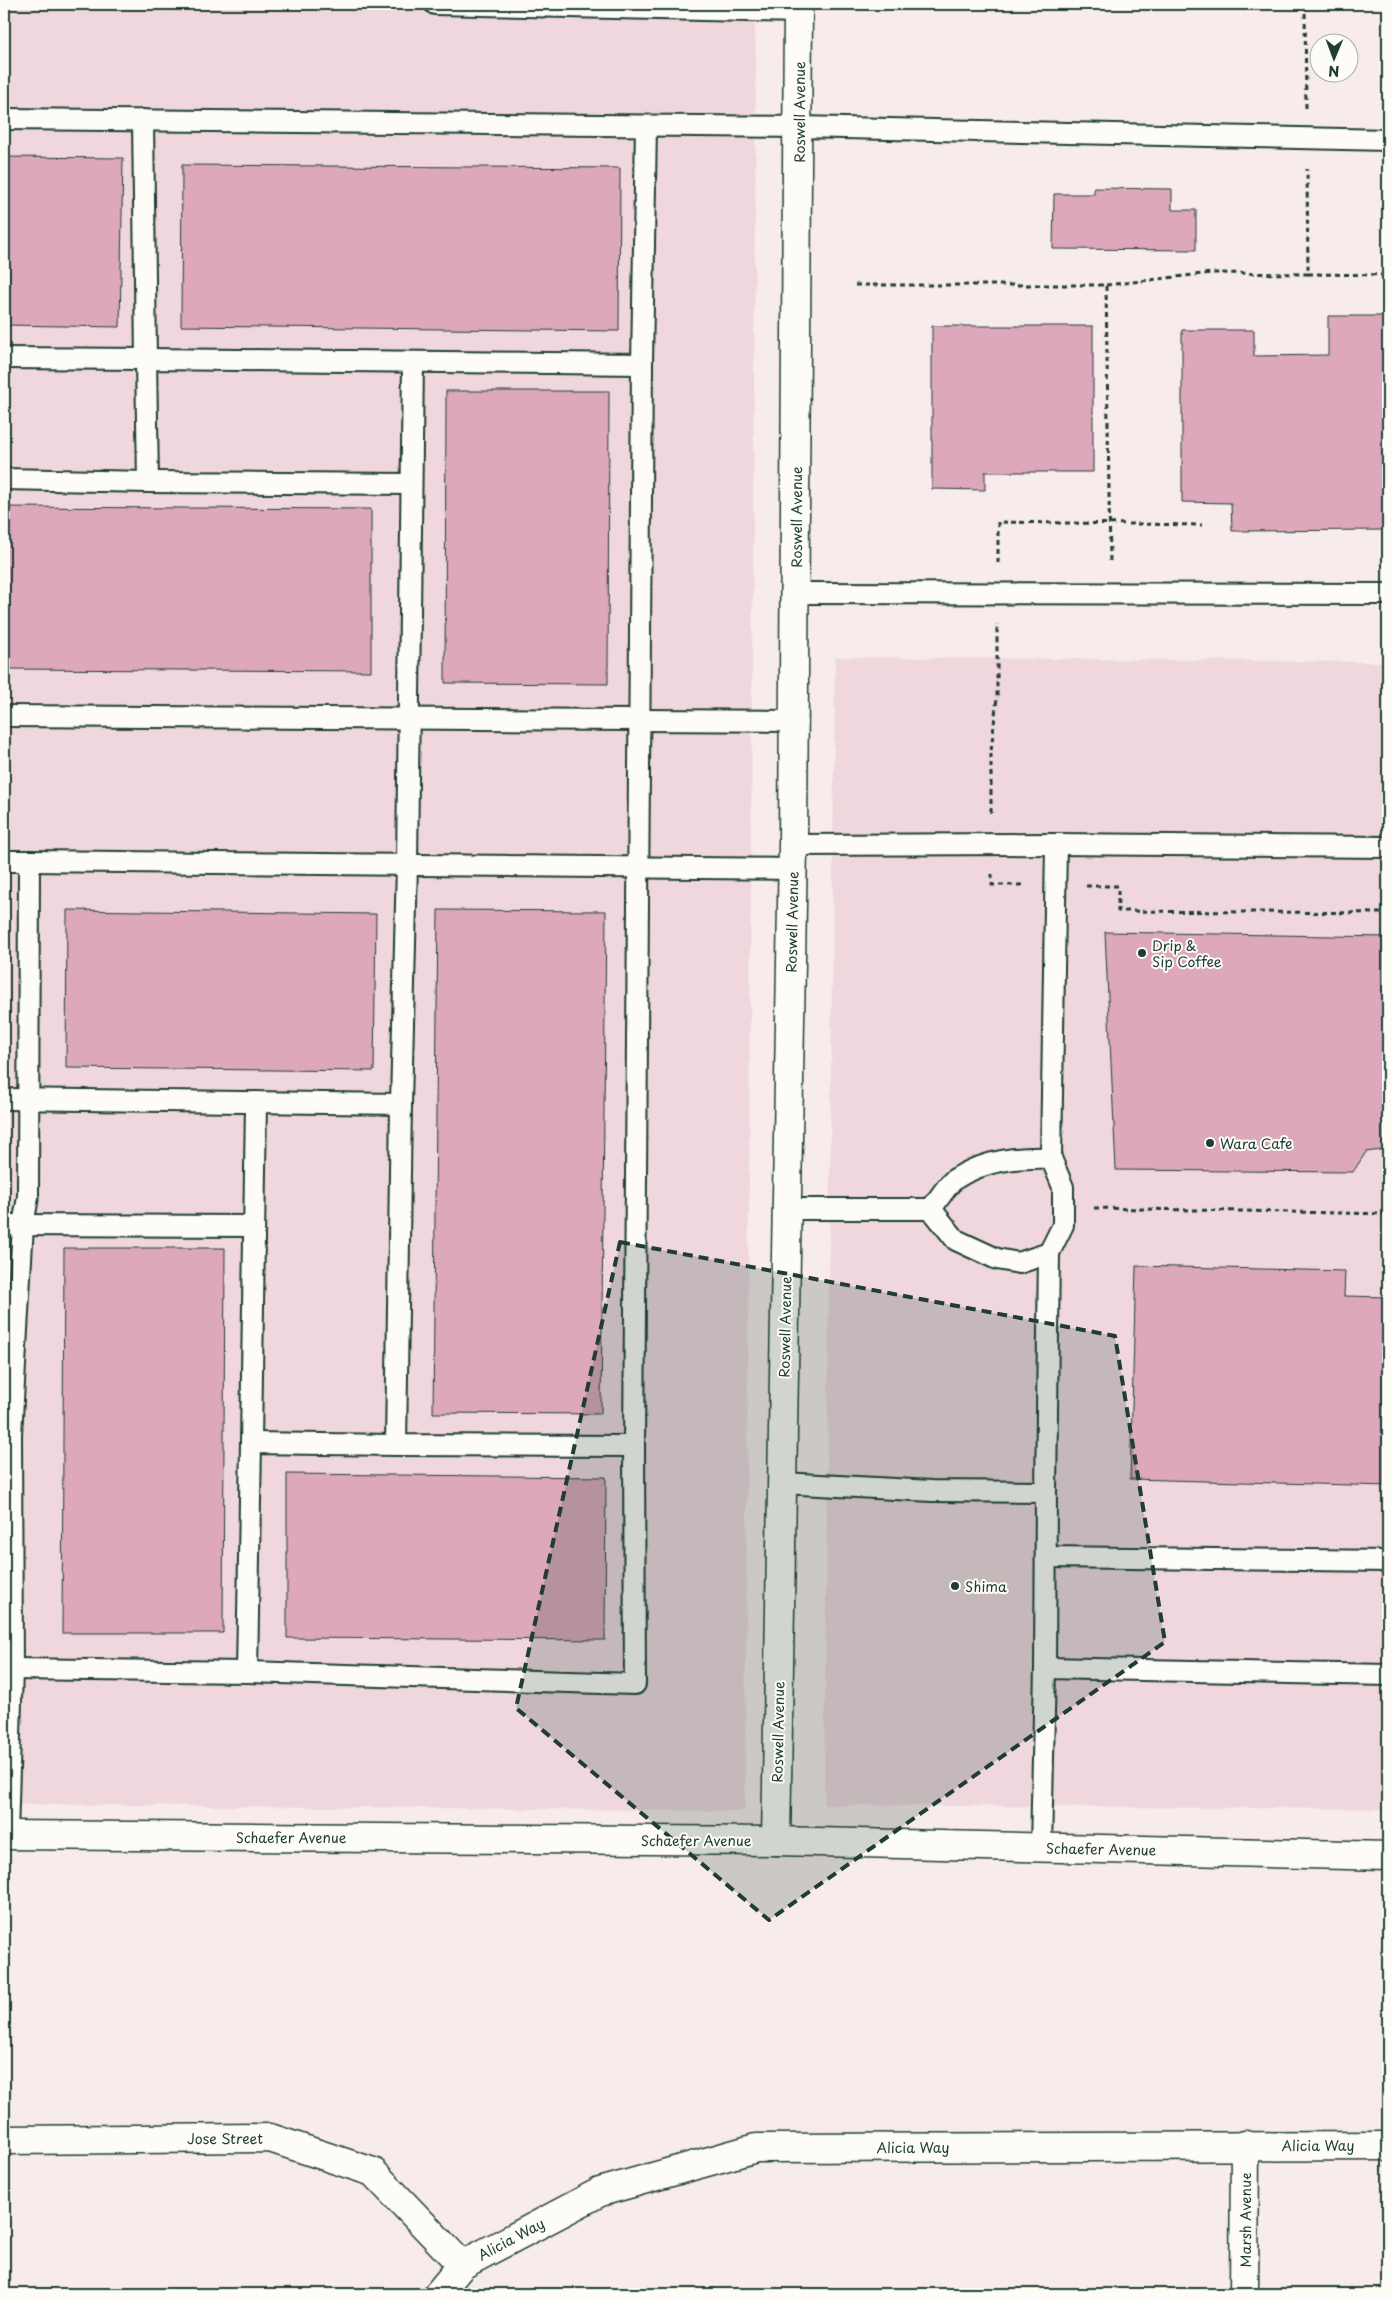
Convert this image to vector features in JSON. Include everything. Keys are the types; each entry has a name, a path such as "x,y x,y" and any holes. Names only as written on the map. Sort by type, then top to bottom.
{"street":[{"name":"Roswell Avenue","path":"776,1841 793,857 799,127 798,8"},
{"name":"Schaefer Avenue","path":"5,1835 776,1841 1388,1856"},
{"name":"Jose Street","path":"4,2140 270,2138 373,2172 462,2265"},
{"name":"Marsh Avenue","path":"1244,2294 1245,2145"},
{"name":"Alicia Way","path":"462,2265 600,2192 756,2148 1388,2146"},
{"path":"438,2294 462,2265"}],"lane":[{"path":"435,4 798,8"},
{"path":"4,119 799,127 1388,140"},
{"path":"143,120 148,482"},
{"path":"12,1670 247,1672 635,1684 634,1446 638,867 646,126"},
{"path":"4,358 642,364"},
{"path":"396,1445 407,864 407,720 413,362"},
{"path":"4,479 410,484"},
{"path":"795,593 1388,594"},
{"path":"4,716 640,722 794,721"},
{"path":"4,861 638,867 991,844 1388,847"},
{"path":"1041,1848 1045,1668 1049,1253 1064,1225 1063,1187 1051,1158 1056,844"},
{"path":"5,1835 12,1670 7,1435 13,1225 28,1197 30,1100 29,861"},
{"path":"4,1099 401,1104"},
{"path":"247,1672 256,1102"},
{"path":"931,1209 954,1180 986,1164 1018,1157 1051,1158"},
{"path":"788,1209 931,1209"},
{"path":"931,1209 956,1240 997,1259 1019,1263 1049,1253"},
{"path":"13,1225 254,1226"},
{"path":"252,1443 634,1446"},
{"path":"782,1483 932,1491 1046,1492"},
{"path":"1046,1556 1388,1561"},
{"path":"1045,1668 1388,1675"}],"path":[{"path":"1305,4 1308,274"},
{"path":"855,285 1106,285 1211,273 1388,275"},
{"path":"1106,285 1111,593"},
{"path":"1202,525 998,522 997,697 991,752 992,885 1118,886 1118,912 1388,913"},
{"path":"1063,1208 1388,1214"}],"highlighted area":[{"path":"620,1242 1115,1336 1165,1642 769,1920 516,1708"}],"shaded area":[{"path":"4,4 754,4 756,61 745,1811 4,1804"},
{"path":"835,657 1388,662 1388,1809 824,1805"}],"building":[{"path":"4,157 123,158 120,327 4,325"},
{"path":"182,165 620,168 619,331 181,326"},
{"path":"1094,188 1172,189 1172,210 1196,210 1196,250 1053,249 1054,194 1094,194"},
{"path":"1328,316 1388,316 1388,505 1385,505 1385,530 1232,531 1231,503 1182,502 1182,330 1254,330 1254,356 1328,355"},
{"path":"932,326 1093,326 1093,472 985,472 985,490 932,489"},
{"path":"446,391 609,391 608,684 445,683"},
{"path":"4,507 371,509 371,671 4,669"},
{"path":"4,904 5,904 4,1066"},
{"path":"67,910 376,914 374,1071 66,1068"},
{"path":"438,910 606,911 601,1414 433,1413"},
{"path":"1105,932 1388,937 1388,1149 1366,1152 1353,1172 1116,1170"},
{"path":"64,1248 225,1248 223,1633 62,1633"},
{"path":"1136,1266 1345,1271 1344,1296 1388,1297 1388,1486 1130,1479"},
{"path":"287,1474 606,1477 605,1640 287,1638"}],"place":[{"name":"Drip & Sip Coffee","path":"1142,953"},
{"name":"Wara Cafe","path":"1210,1143"},
{"name":"Shima","path":"955,1586"}]}
